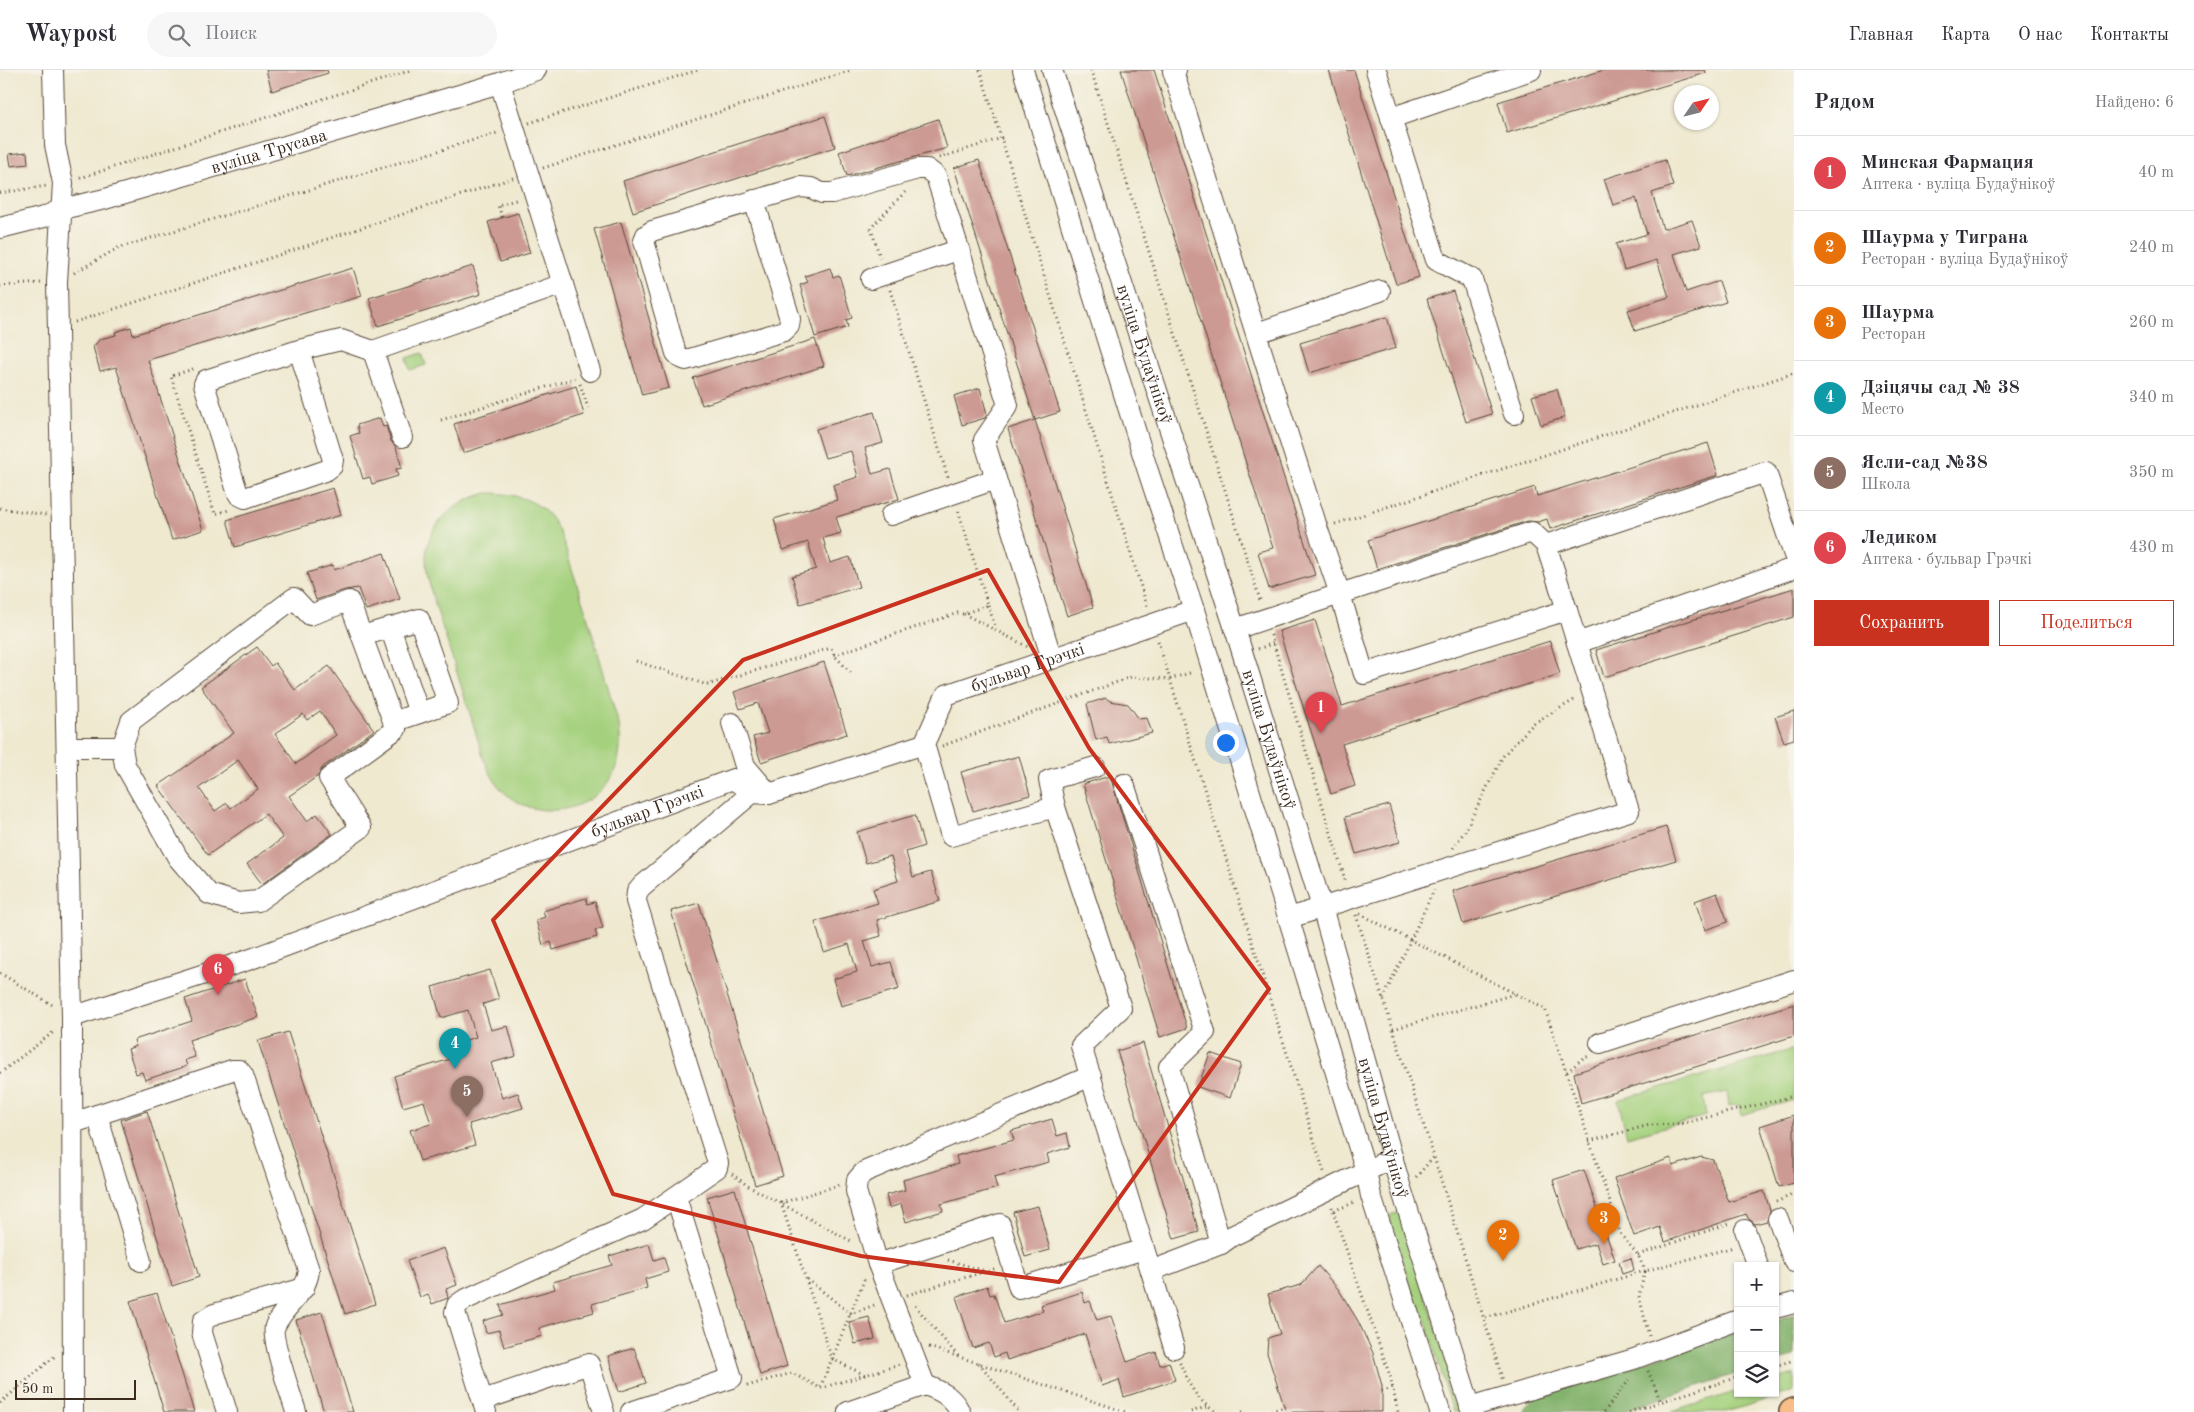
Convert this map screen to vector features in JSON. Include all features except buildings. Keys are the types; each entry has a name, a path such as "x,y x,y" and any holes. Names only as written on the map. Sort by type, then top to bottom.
{"street":[{"path":"53,70 55,145 63,183 58,282 58,328 72,1017 72,1412"},
{"name":"вуліца Трусава","path":"0,228 44,217 62,209 105,199 500,83 536,70"},
{"name":"вуліца Будаўнікоў","path":"1023,70 1147,468 1194,610 1366,1171 1371,1196 1440,1412"},
{"name":"вуліца Будаўнікоў","path":"1052,70 1235,629 1322,907 1393,1158 1471,1410"},
{"path":"1174,70 1364,674 1567,610"},
{"path":"1376,70 1436,260 1472,279 1514,414"},
{"path":"1391,118 1531,70"},
{"path":"500,83 590,371"},
{"path":"754,200 790,319 789,326 784,331 686,360 681,358 676,354 644,241 646,235 652,231 754,200 800,187 811,188 822,193 832,193 918,169 928,169 936,176 1008,405 984,440 1044,655"},
{"path":"878,276 958,250"},
{"path":"299,350 333,460 332,466 327,470 246,498 237,491 204,384 206,380 299,350 341,340 373,352 562,284"},
{"path":"1257,333 1380,291"},
{"path":"373,352 402,437"},
{"path":"1147,468 1178,458"},
{"path":"1546,545 1766,472 1794,555"},
{"path":"892,515 996,479"},
{"path":"1235,629 1532,532 1546,545 1629,811 1289,918"},
{"path":"1577,643 1794,568"},
{"path":"294,598 310,615 349,601 362,636 396,730 329,778 361,828 258,901 238,904 209,894 178,858 125,765 122,747 131,721 294,598"},
{"name":"бульвар Грэчкі","path":"925,748 946,695 1044,655 1194,610"},
{"path":"362,636 419,618 448,703 393,722"},
{"path":"390,627 419,713"},
{"path":"380,684 434,664"},
{"path":"732,722 745,766 760,794"},
{"path":"67,747 122,747"},
{"path":"604,1412 590,1364 484,1406 455,1312 457,1305 464,1300 642,1219 717,1168 718,1163 636,901 637,892 642,886 760,794 925,748 951,836 1055,806"},
{"path":"1095,767 1049,780 1055,806 1121,1008 1081,1046 1174,1348"},
{"name":"бульвар Грэчкі","path":"72,1017 251,959 733,779 760,794"},
{"path":"1124,784 1205,1032 1168,1066 1221,1244"},
{"path":"1600,1043 1794,980"},
{"path":"73,1123 232,1070 239,1070 243,1075 309,1270 304,1288 278,1321 273,1334 296,1412"},
{"path":"925,1385 908,1339 899,1295 876,1259 856,1191 857,1180 864,1172 1091,1076"},
{"path":"97,1115 141,1261"},
{"path":"1151,1271 1221,1244 1232,1236 1393,1158"},
{"path":"631,1412 732,1378 676,1197"},
{"path":"1778,1219 1794,1262"},
{"path":"876,1259 919,1251 1000,1224 1019,1288 1144,1249"},
{"path":"1747,1236 1757,1262"},
{"path":"227,1412 202,1333 203,1321 214,1314 304,1288"},
{"path":"1778,1307 1794,1302"},
{"path":"1471,1410 1507,1395 1634,1358 1734,1321"},
{"path":"848,1412 925,1385 941,1391 955,1401 960,1412"}],"path":[{"path":"0,193 63,183 100,172 412,70"},
{"path":"0,286 58,282 118,248 698,70"},
{"path":"58,328 528,173 852,70"},
{"path":"980,70 1329,1190 1332,1211 1372,1322 1393,1388 1398,1412"},
{"path":"1091,70 1274,643 1351,898"},
{"path":"996,630 953,494 878,276 871,228 928,169 927,162 1002,138"},
{"path":"502,217 498,205 524,197"},
{"path":"1318,530 1794,373"},
{"path":"171,376 215,514"},
{"path":"442,420 578,377 588,408"},
{"path":"0,508 62,518"},
{"path":"963,614 988,605"},
{"path":"834,655 958,613 1044,655"},
{"path":"1252,651 1274,643"},
{"path":"636,661 707,686 831,648 834,655 853,675"},
{"path":"925,748 1131,677 1170,679 1193,672"},
{"path":"1384,999 1439,880 1439,870 1465,831 1503,756 1534,723 1592,690"},
{"path":"1507,1395 1485,1318 1355,912 1546,1009 1621,1235 1638,1255 1645,1271"},
{"path":"0,973 72,1017 0,1073"},
{"path":"1393,1029 1515,994"},
{"path":"1589,1141 1650,1125 1680,1124 1794,1096"},
{"path":"1410,1183 1434,1157"},
{"path":"718,1163 748,1186 781,1203 876,1259 850,1314 820,1388"},
{"path":"781,1203 857,1180"},
{"path":"1332,1211 1359,1201"},
{"path":"781,1203 832,1359 865,1375"},
{"path":"1638,1255 1696,1236"},
{"path":"1485,1318 1645,1271 1747,1236"},
{"path":"919,1251 986,1272"},
{"path":"850,1314 899,1295 1012,1264"},
{"path":"806,1279 850,1314"},
{"path":"899,1295 958,1356"},
{"path":"908,1339 1126,1412"},
{"path":"0,1403 73,1340"},
{"path":"1174,1348 1187,1382 1206,1406 1218,1412"},
{"path":"1779,1365 1794,1360"},
{"path":"732,1378 744,1387 792,1374 820,1388 916,1361"},
{"path":"978,1363 1019,1412"},
{"path":"1648,1368 1661,1402"},
{"path":"1629,1412 1734,1379"},
{"path":"1382,1391 1393,1388"},
{"path":"1191,1412 1206,1406"},
{"path":"1266,1412 1285,1407"}],"highlighted area":[{"path":"988,570 1089,748 1269,989 1059,1282 861,1256 613,1194 493,920 743,660"}],"green space":[{"path":"422,353 426,365 410,370 407,358"},
{"path":"487,493 511,495 534,503 547,513 556,526 563,541 585,610 619,725 618,759 615,770 607,784 582,803 567,808 536,809 521,804 507,795 493,778 483,757 430,586 426,558 428,545 438,524 446,515 465,501"},
{"path":"1794,1049 1794,1100 1741,1115 1739,1105 1729,1106 1727,1092 1703,1097 1706,1116 1627,1137 1618,1100"},
{"path":"1398,1213 1402,1217 1461,1412 1453,1412 1425,1318 1412,1292 1391,1226 1390,1218 1392,1214"},
{"path":"1794,1315 1794,1356 1779,1360 1779,1352 1779,1320"},
{"path":"1734,1333 1734,1374 1620,1412 1525,1412 1524,1409 1534,1397"},
{"path":"1794,1374 1794,1391 1779,1396 1779,1379"},
{"path":"1734,1392 1734,1397 1775,1397 1726,1412 1671,1412"}],"place":[{"name":"Минская Фармация","path":"1321,733"},
{"name":"Ледиком","path":"218,995"},
{"name":"Дзіцячы сад № 38","path":"455,1069"},
{"name":"Ясли-сад №38","path":"467,1117"},
{"name":"Шаурма","path":"1604,1244"},
{"name":"Шаурма у Тиграна","path":"1503,1261"}]}
